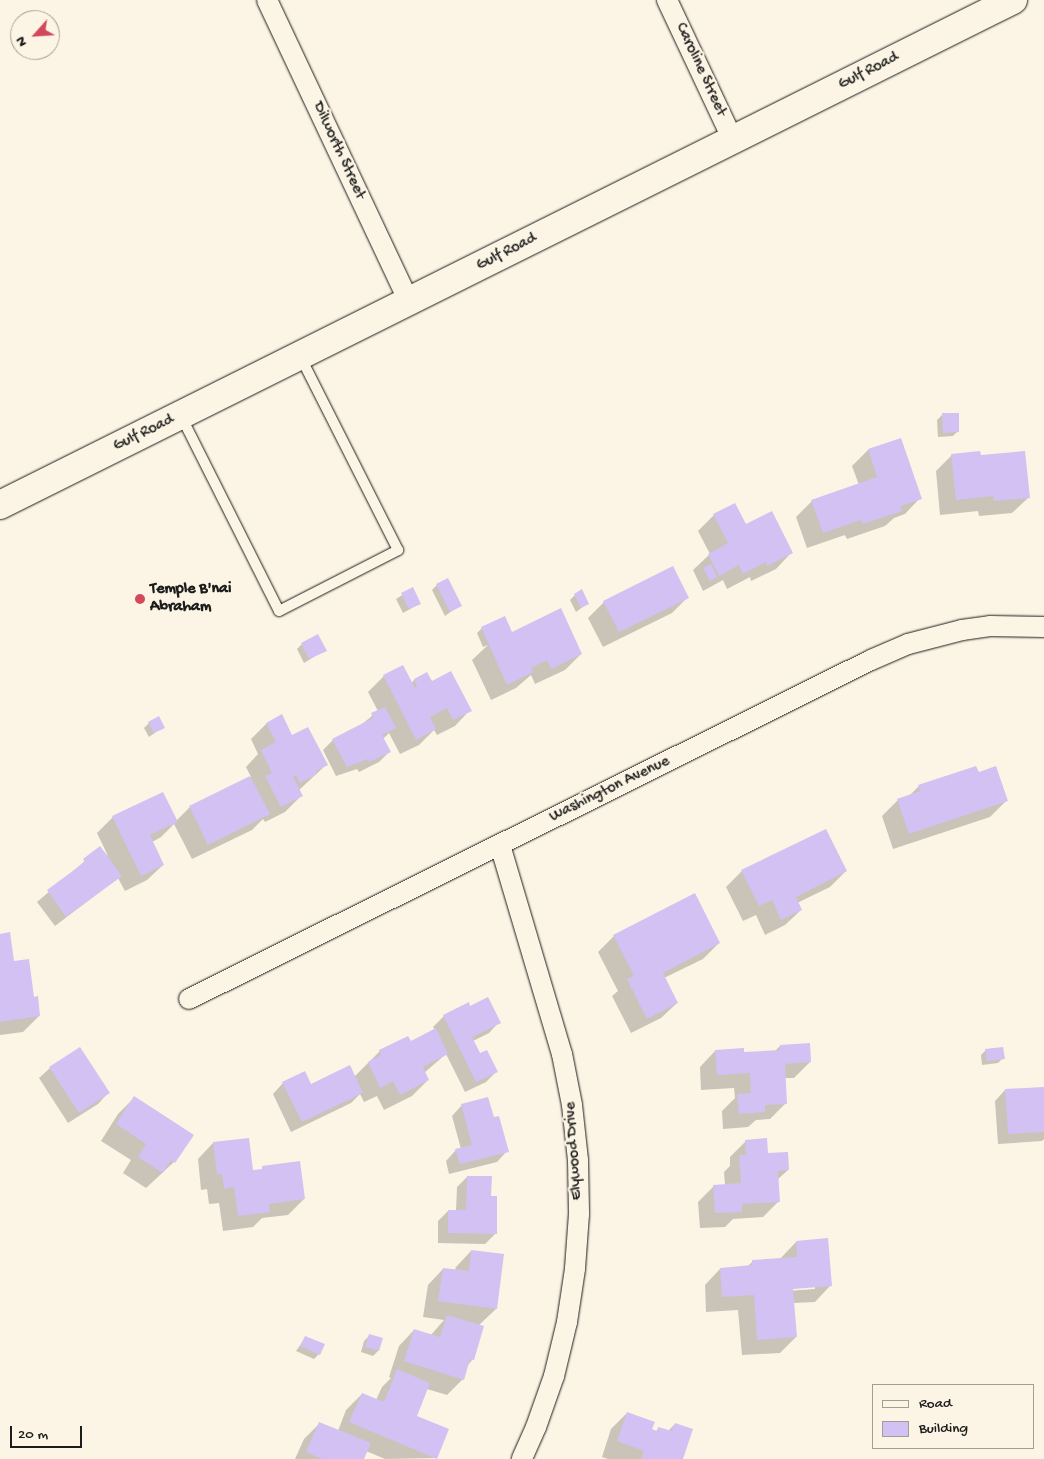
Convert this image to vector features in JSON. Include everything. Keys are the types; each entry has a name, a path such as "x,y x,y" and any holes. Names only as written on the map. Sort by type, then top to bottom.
{"street":[{"name":"Dilworth Street","path":"267,0 408,302"},
{"name":"Caroline Street","path":"667,0 733,140"},
{"name":"Gulf Road","path":"0,505 1013,0"},
{"name":"Washington Avenue","path":"189,999 871,660 908,644 935,636 981,628 1044,627"},
{"name":"Elywood Drive","path":"500,845 562,1054 572,1105 578,1160 579,1214 575,1269 567,1322 554,1376 536,1427 522,1459"}],"lane":[{"path":"181,416 279,611 398,550 300,356"}],"building":[{"path":"942,413 959,413 959,432 943,433"},
{"path":"901,438 922,499 901,506 902,511 863,524 861,520 823,533 811,500 877,477 868,449"},
{"path":"980,451 981,455 1025,451 1030,498 994,501 993,496 956,500 951,454"},
{"path":"735,503 746,524 772,511 793,553 767,566 766,562 743,574 739,565 719,576 708,554 728,543 713,514"},
{"path":"711,564 717,577 710,581 703,568"},
{"path":"673,566 689,598 619,632 603,601"},
{"path":"448,578 462,606 450,612 436,584"},
{"path":"413,587 421,604 409,609 401,593"},
{"path":"582,589 589,604 581,608 574,594"},
{"path":"561,608 582,654 551,669 547,660 531,668 533,672 507,685 481,627 505,616 512,632"},
{"path":"318,634 327,651 309,659 301,643"},
{"path":"403,665 415,688 417,687 414,679 427,672 432,681 451,671 472,711 453,720 447,708 430,717 436,729 416,740 383,675"},
{"path":"385,707 396,728 382,735 391,752 369,762 368,759 347,767 332,739 373,718 371,713"},
{"path":"282,714 292,735 308,727 328,765 316,771 317,774 300,783 296,775 293,777 303,796 281,807 265,776 272,773 261,750 276,742 266,723"},
{"path":"159,716 165,728 154,733 148,722"},
{"path":"976,766 979,772 996,766 1008,801 909,834 897,799 920,791 918,785"},
{"path":"250,776 270,814 208,845 189,806"},
{"path":"163,792 178,822 150,835 164,865 141,876 112,816"},
{"path":"826,829 847,871 796,897 802,910 781,920 772,900 759,906 741,870"},
{"path":"100,846 122,876 66,917 47,890 85,862 83,859"},
{"path":"695,893 720,943 663,973 678,1003 647,1019 627,979 634,976 613,935"},
{"path":"10,932 14,961 29,959 34,997 38,996 40,1016 0,1022 0,934"},
{"path":"488,997 501,1023 472,1037 480,1053 487,1050 498,1072 476,1082 443,1015 469,1002 470,1006"},
{"path":"436,1028 448,1054 423,1067 429,1080 400,1095 393,1081 380,1088 368,1062 381,1055 379,1050 408,1036 411,1041"},
{"path":"810,1043 811,1062 785,1064 787,1104 765,1105 765,1112 739,1114 737,1094 751,1093 750,1073 717,1075 715,1050 744,1048 744,1052 780,1050 780,1045"},
{"path":"80,1047 110,1093 79,1113 49,1067"},
{"path":"1003,1047 1005,1059 987,1061 985,1049"},
{"path":"350,1065 363,1093 302,1122 282,1082 305,1071 311,1084"},
{"path":"1044,1087 1044,1132 1008,1134 1005,1089"},
{"path":"134,1096 194,1135 175,1163 171,1160 163,1173 138,1157 146,1144 116,1124"},
{"path":"488,1097 494,1117 499,1116 509,1152 460,1164 455,1149 472,1145 461,1104"},
{"path":"249,1138 253,1170 262,1169 262,1166 300,1161 305,1199 269,1204 270,1212 238,1216 234,1187 224,1189 222,1174 217,1175 213,1142"},
{"path":"767,1138 768,1153 788,1152 789,1170 778,1171 780,1202 742,1204 742,1212 715,1213 713,1185 741,1183 739,1155 746,1155 745,1140"},
{"path":"467,1176 492,1176 491,1196 497,1196 497,1234 448,1233 448,1210 466,1210"},
{"path":"828,1238 832,1286 793,1289 797,1337 757,1340 754,1295 722,1297 720,1268 752,1265 752,1260 797,1257 796,1241"},
{"path":"471,1250 504,1254 497,1309 438,1301 443,1268 469,1271"},
{"path":"447,1315 484,1326 474,1360 470,1359 464,1380 404,1361 414,1329 440,1337"},
{"path":"369,1334 383,1338 379,1351 365,1347"},
{"path":"305,1336 325,1344 320,1355 300,1346"},
{"path":"397,1369 430,1383 417,1416 449,1429 437,1459 349,1422 362,1393 384,1402"},
{"path":"627,1412 655,1422 652,1429 657,1431 658,1427 672,1431 675,1423 693,1429 683,1459 641,1459 644,1451 617,1441"},
{"path":"319,1422 371,1443 364,1459 322,1459 306,1452"}],"place":[{"name":"Temple B'nai Abraham","path":"140,599"}]}
